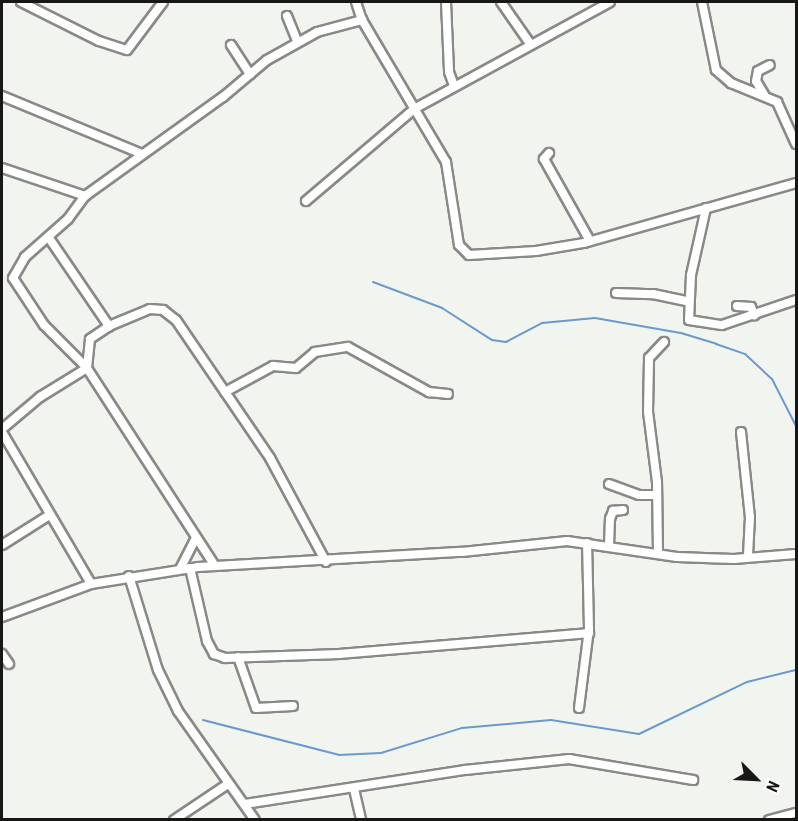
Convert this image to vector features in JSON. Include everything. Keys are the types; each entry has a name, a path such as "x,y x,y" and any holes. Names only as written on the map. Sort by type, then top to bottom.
{"street":[{"path":"21,2 31,4 99,41 127,50 163,2"},
{"path":"356,2 362,20 446,162 459,245 464,252 475,257 590,241 796,183"},
{"path":"446,2 449,72 454,86"},
{"path":"501,2 531,45"},
{"path":"306,201 414,109 610,2"},
{"path":"702,2 716,70 731,83 765,96 782,108 796,142"},
{"path":"287,16 297,41"},
{"path":"215,566 195,539 87,368 44,325 13,278 25,257 49,238 85,196 250,74 297,41 362,20"},
{"path":"231,45 250,74"},
{"path":"765,96 756,81 758,71 770,65"},
{"path":"2,96 142,154"},
{"path":"549,153 544,159 590,241"},
{"path":"2,168 85,196"},
{"path":"706,208 687,301 689,320 697,324 722,325 796,300"},
{"path":"49,238 109,326"},
{"path":"616,293 653,294 687,301"},
{"path":"737,306 752,307 754,315"},
{"path":"87,368 90,339 109,326 150,309 163,310 176,320 270,458 326,562"},
{"path":"658,552 657,495 648,412 649,358 664,342"},
{"path":"225,392 273,366 296,368 315,352 348,347 429,392 448,394"},
{"path":"87,368 40,397 2,431 48,516 91,584"},
{"path":"741,432 750,517 748,556"},
{"path":"609,484 639,495 657,495"},
{"path":"609,546 610,519 613,511 623,510"},
{"path":"2,546 48,516"},
{"path":"180,569 195,539"},
{"path":"3,614 91,584 129,576 215,566 326,562 462,552 517,543 587,543 658,552 677,557 796,554"},
{"path":"579,708 589,633 587,543"},
{"path":"190,568 197,608 213,652 225,658 330,654 589,633"},
{"path":"129,576 163,680 178,711 255,819"},
{"path":"2,654 9,664"},
{"path":"238,657 256,708 293,706"},
{"path":"245,804 354,789 465,770 569,759 693,780"},
{"path":"174,819 228,784"},
{"path":"354,789 361,819"},
{"path":"770,819 796,813"}],"waterway":[{"path":"373,282 442,308 492,340 506,342 542,323 595,318 681,333 716,344 745,354 772,379 796,426"},
{"path":"203,720 339,755 381,753 462,728 551,720 639,734 747,682 796,670"}]}
